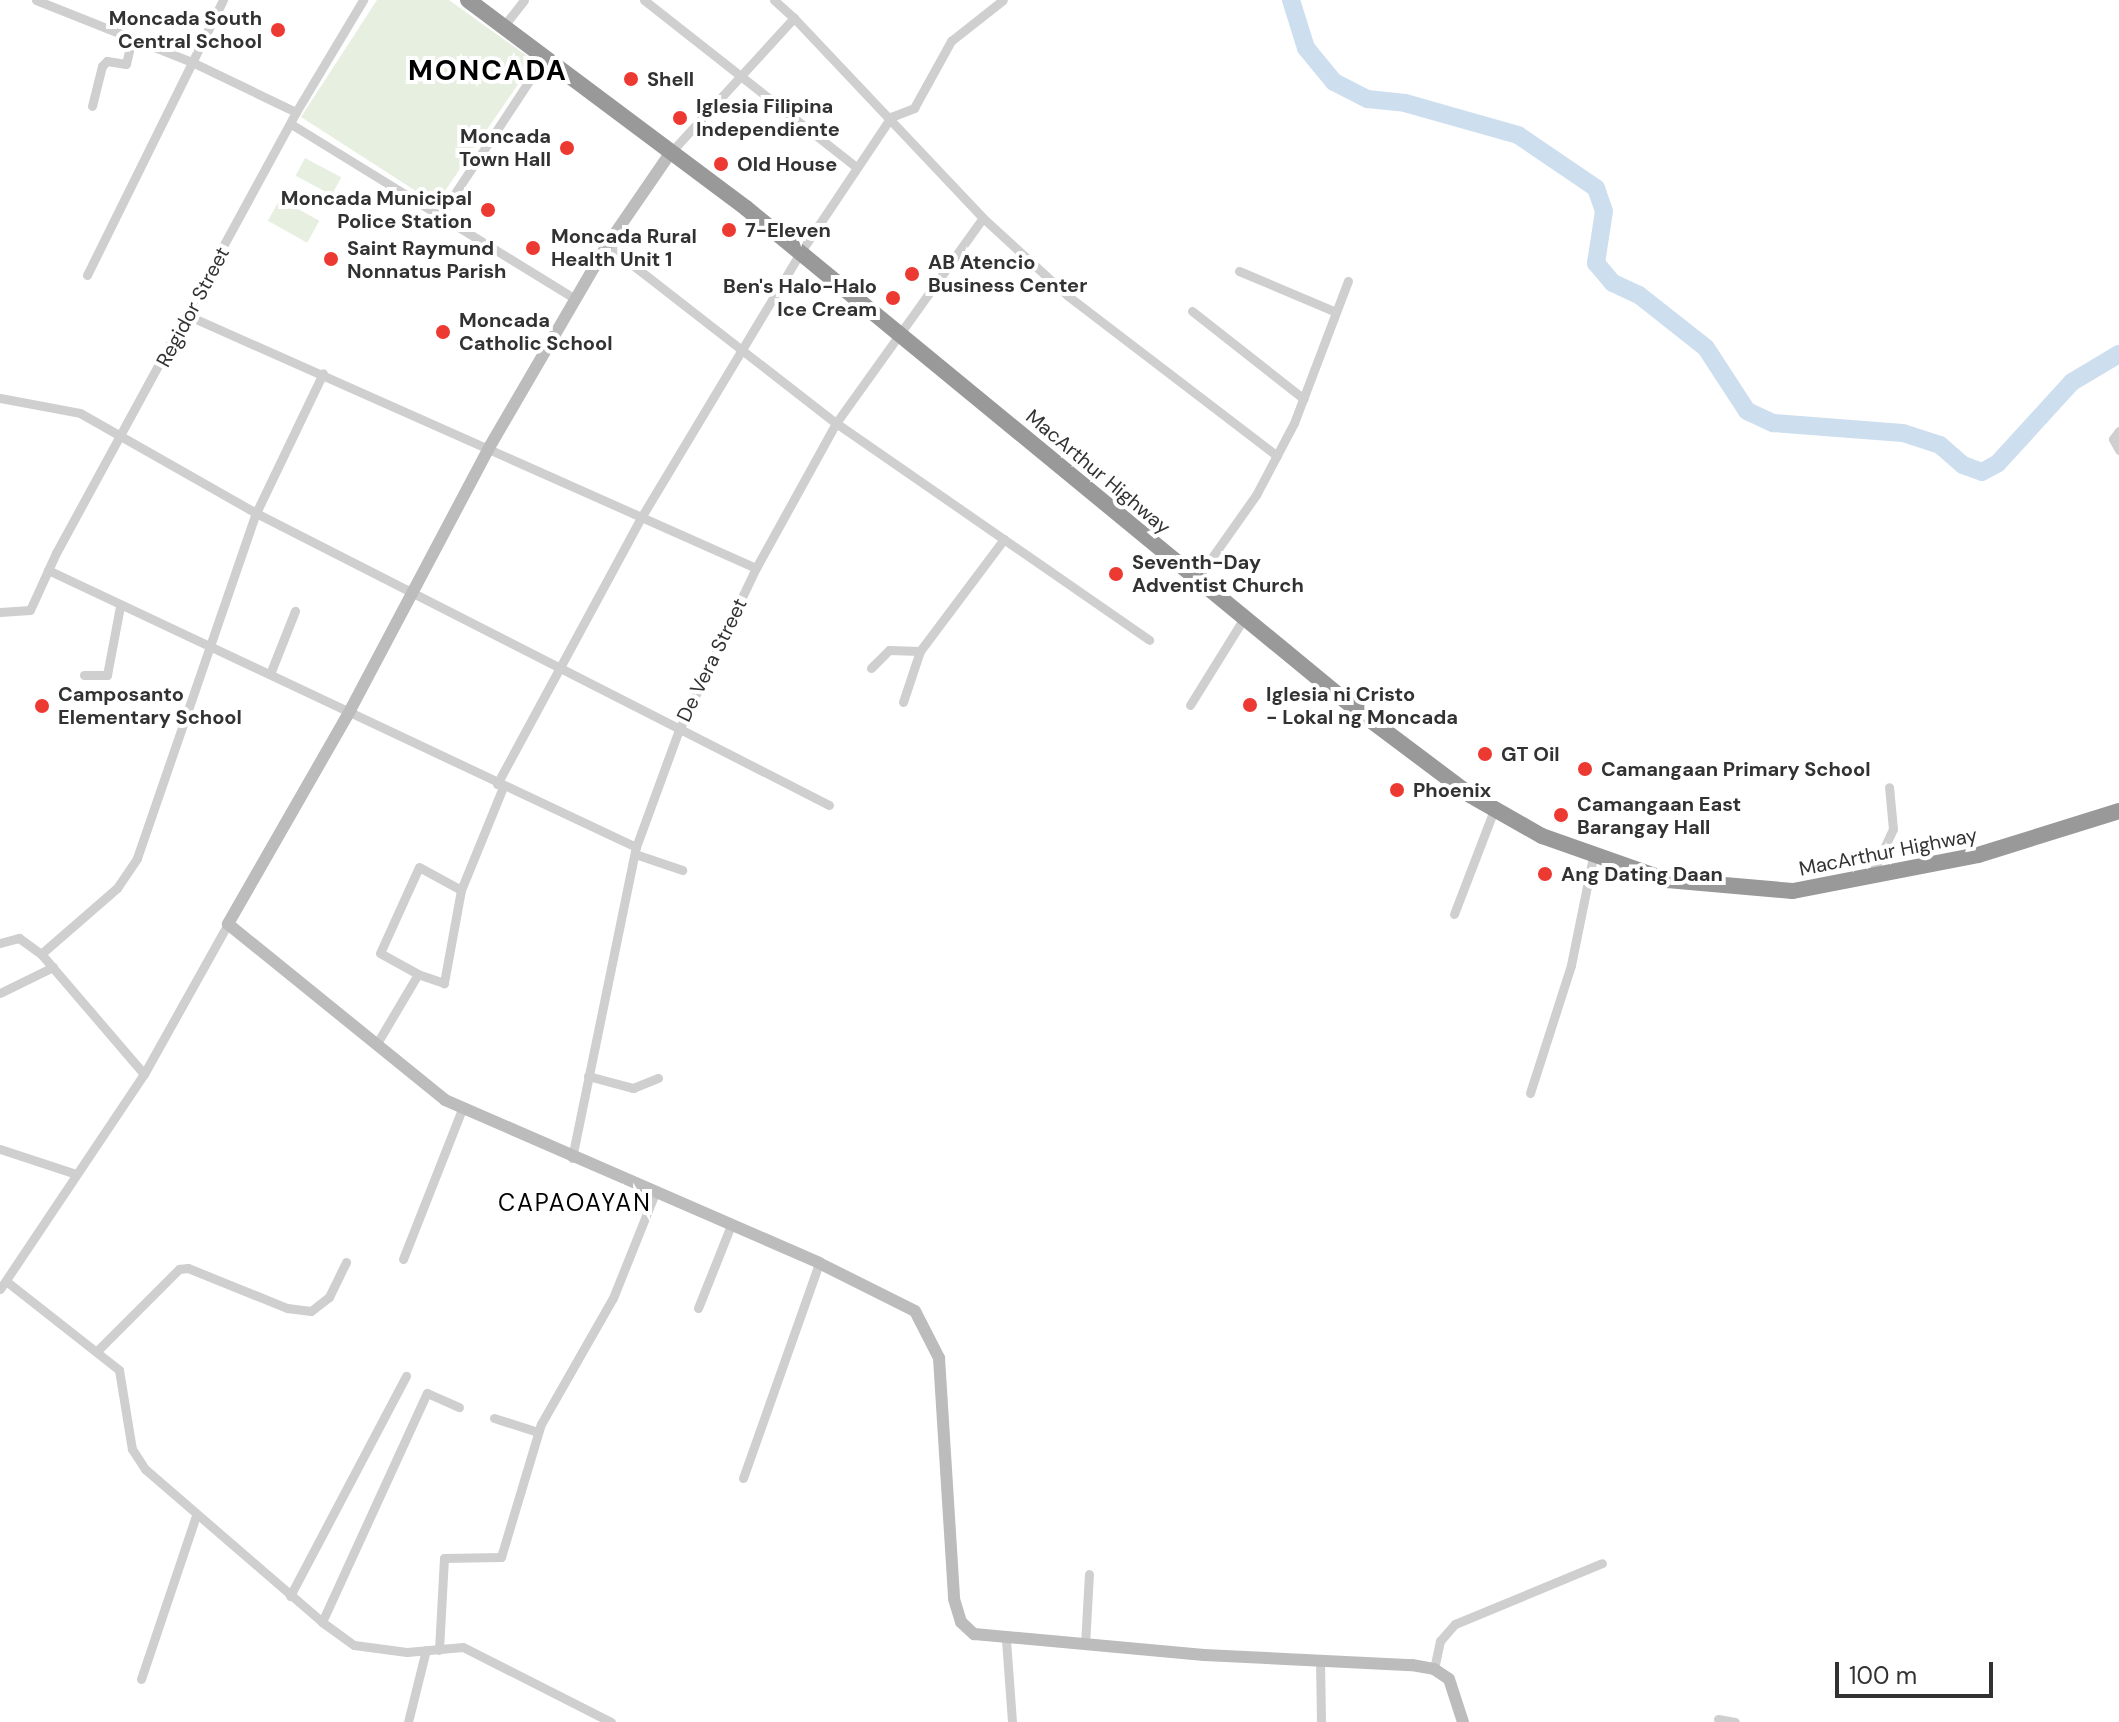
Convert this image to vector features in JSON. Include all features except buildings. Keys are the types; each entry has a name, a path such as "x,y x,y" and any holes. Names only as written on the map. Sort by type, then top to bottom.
{"highway":[{"name":"MacArthur Highway","path":"468,0 800,253 1196,580 1418,758 1494,810 1593,857 1667,880 1748,891 1793,891 1871,880 1978,855 2119,811"}],"street":[{"path":"36,0 194,63 296,112"},
{"path":"87,275 223,0"},
{"name":"Regidor Street","path":"0,612 26,614 296,112 363,0"},
{"path":"503,27 524,0"},
{"path":"644,0 741,73 856,167"},
{"path":"774,0 891,117 983,218 1068,296 1277,456"},
{"path":"461,890 423,868 417,870 380,953 418,974 444,983 461,890 500,785 642,516 738,349 856,167 891,117 914,108 951,41 1003,0"},
{"path":"607,1721 463,1647 426,1650 354,1645 322,1622 196,1516 137,1460 119,1370 98,1350 3,1285 144,1074 351,709 490,446 607,245 671,152 794,18"},
{"path":"92,106 102,66 107,61 126,64 132,38"},
{"path":"440,216 545,57"},
{"path":"291,124 575,299"},
{"name":"De Vera Street","path":"572,1158 635,850 678,732 756,568 836,423 898,332 983,218"},
{"path":"607,245 836,423 1149,640"},
{"path":"1239,271 1336,312"},
{"path":"1196,580 1277,456 1304,399 1348,281"},
{"path":"1192,311 1304,399"},
{"path":"189,316 490,446 756,568"},
{"path":"41,954 117,888 137,858 206,649 256,513 323,373"},
{"path":"0,398 80,413 256,513 561,667 678,732 829,805"},
{"path":"2119,431 2113,439 2119,450"},
{"path":"903,702 920,651 1004,539"},
{"path":"48,570 206,649 351,709 500,785 682,870"},
{"path":"84,675 107,675 120,606"},
{"path":"270,674 295,611"},
{"path":"1190,705 1244,618"},
{"path":"871,668 883,652 920,651"},
{"path":"1871,880 1875,860 1893,829 1889,787"},
{"path":"1454,914 1494,810"},
{"path":"1530,1093 1571,965 1593,857"},
{"path":"228,924 417,1081 462,1109 819,1263 909,1307 931,1335 939,1358 957,1613 974,1634 1006,1640 1434,1669 1453,1687 1463,1722"},
{"path":"0,943 19,938 41,954 144,1074"},
{"path":"0,993 53,967"},
{"path":"376,1045 418,974"},
{"path":"588,1076 633,1088 658,1078"},
{"path":"403,1259 462,1109"},
{"path":"0,1149 76,1174"},
{"path":"439,1650 444,1558 501,1557 538,1432 613,1298 655,1193"},
{"path":"698,1308 731,1225"},
{"path":"98,1350 179,1269 188,1268 287,1308 311,1311 329,1297 346,1262"},
{"path":"743,1478 819,1263"},
{"path":"290,1596 406,1376"},
{"path":"322,1622 427,1393 459,1407"},
{"path":"494,1418 538,1432"},
{"path":"141,1679 196,1516"},
{"path":"1434,1669 1440,1641 1455,1624 1602,1563"},
{"path":"1085,1645 1089,1574"},
{"path":"1006,1640 1012,1722"},
{"path":"400,1722 409,1719 426,1650"},
{"path":"1320,1659 1321,1722"},
{"path":"1718,1719 1735,1722"}],"shaded area":[{"path":"377,0 449,0 534,61 436,204 301,117"},
{"path":"305,158 341,177 332,195 296,176"},
{"path":"280,199 319,221 307,243 268,221"}],"waterway":[{"path":"1291,0 1306,48 1334,82 1368,99 1405,103 1518,135 1596,188 1604,211 1596,263 1613,283 1639,295 1706,348 1747,411 1773,423 1903,433 1940,445 1963,465 1982,472 1998,463 2072,382 2119,354"}],"place":[{"name":"Moncada South Central School","path":"278,30"},
{"name":"Shell","path":"631,79"},
{"name":"Iglesia Filipina Independiente","path":"680,118"},
{"name":"Moncada Town Hall","path":"567,148"},
{"name":"Old House","path":"721,164"},
{"name":"Moncada Municipal Police Station","path":"488,210"},
{"name":"7-Eleven","path":"729,230"},
{"name":"Moncada Rural Health Unit 1","path":"533,248"},
{"name":"Saint Raymund Nonnatus Parish","path":"331,259"},
{"name":"AB Atencio Business Center","path":"912,274"},
{"name":"Ben's Halo-Halo Ice Cream","path":"893,298"},
{"name":"Moncada Catholic School","path":"443,332"},
{"name":"Seventh-Day Adventist Church","path":"1116,574"},
{"name":"Iglesia ni Cristo - Lokal ng Moncada","path":"1250,705"},
{"name":"Camposanto Elementary School","path":"42,706"},
{"name":"GT Oil","path":"1485,754"},
{"name":"Camangaan Primary School","path":"1585,769"},
{"name":"Phoenix","path":"1397,790"},
{"name":"Camangaan East Barangay Hall","path":"1561,815"},
{"name":"Ang Dating Daan","path":"1545,874"}],"district":[{"name":"MONCADA","path":"488,71"},
{"name":"CAPAOAYAN","path":"575,1203"}]}
